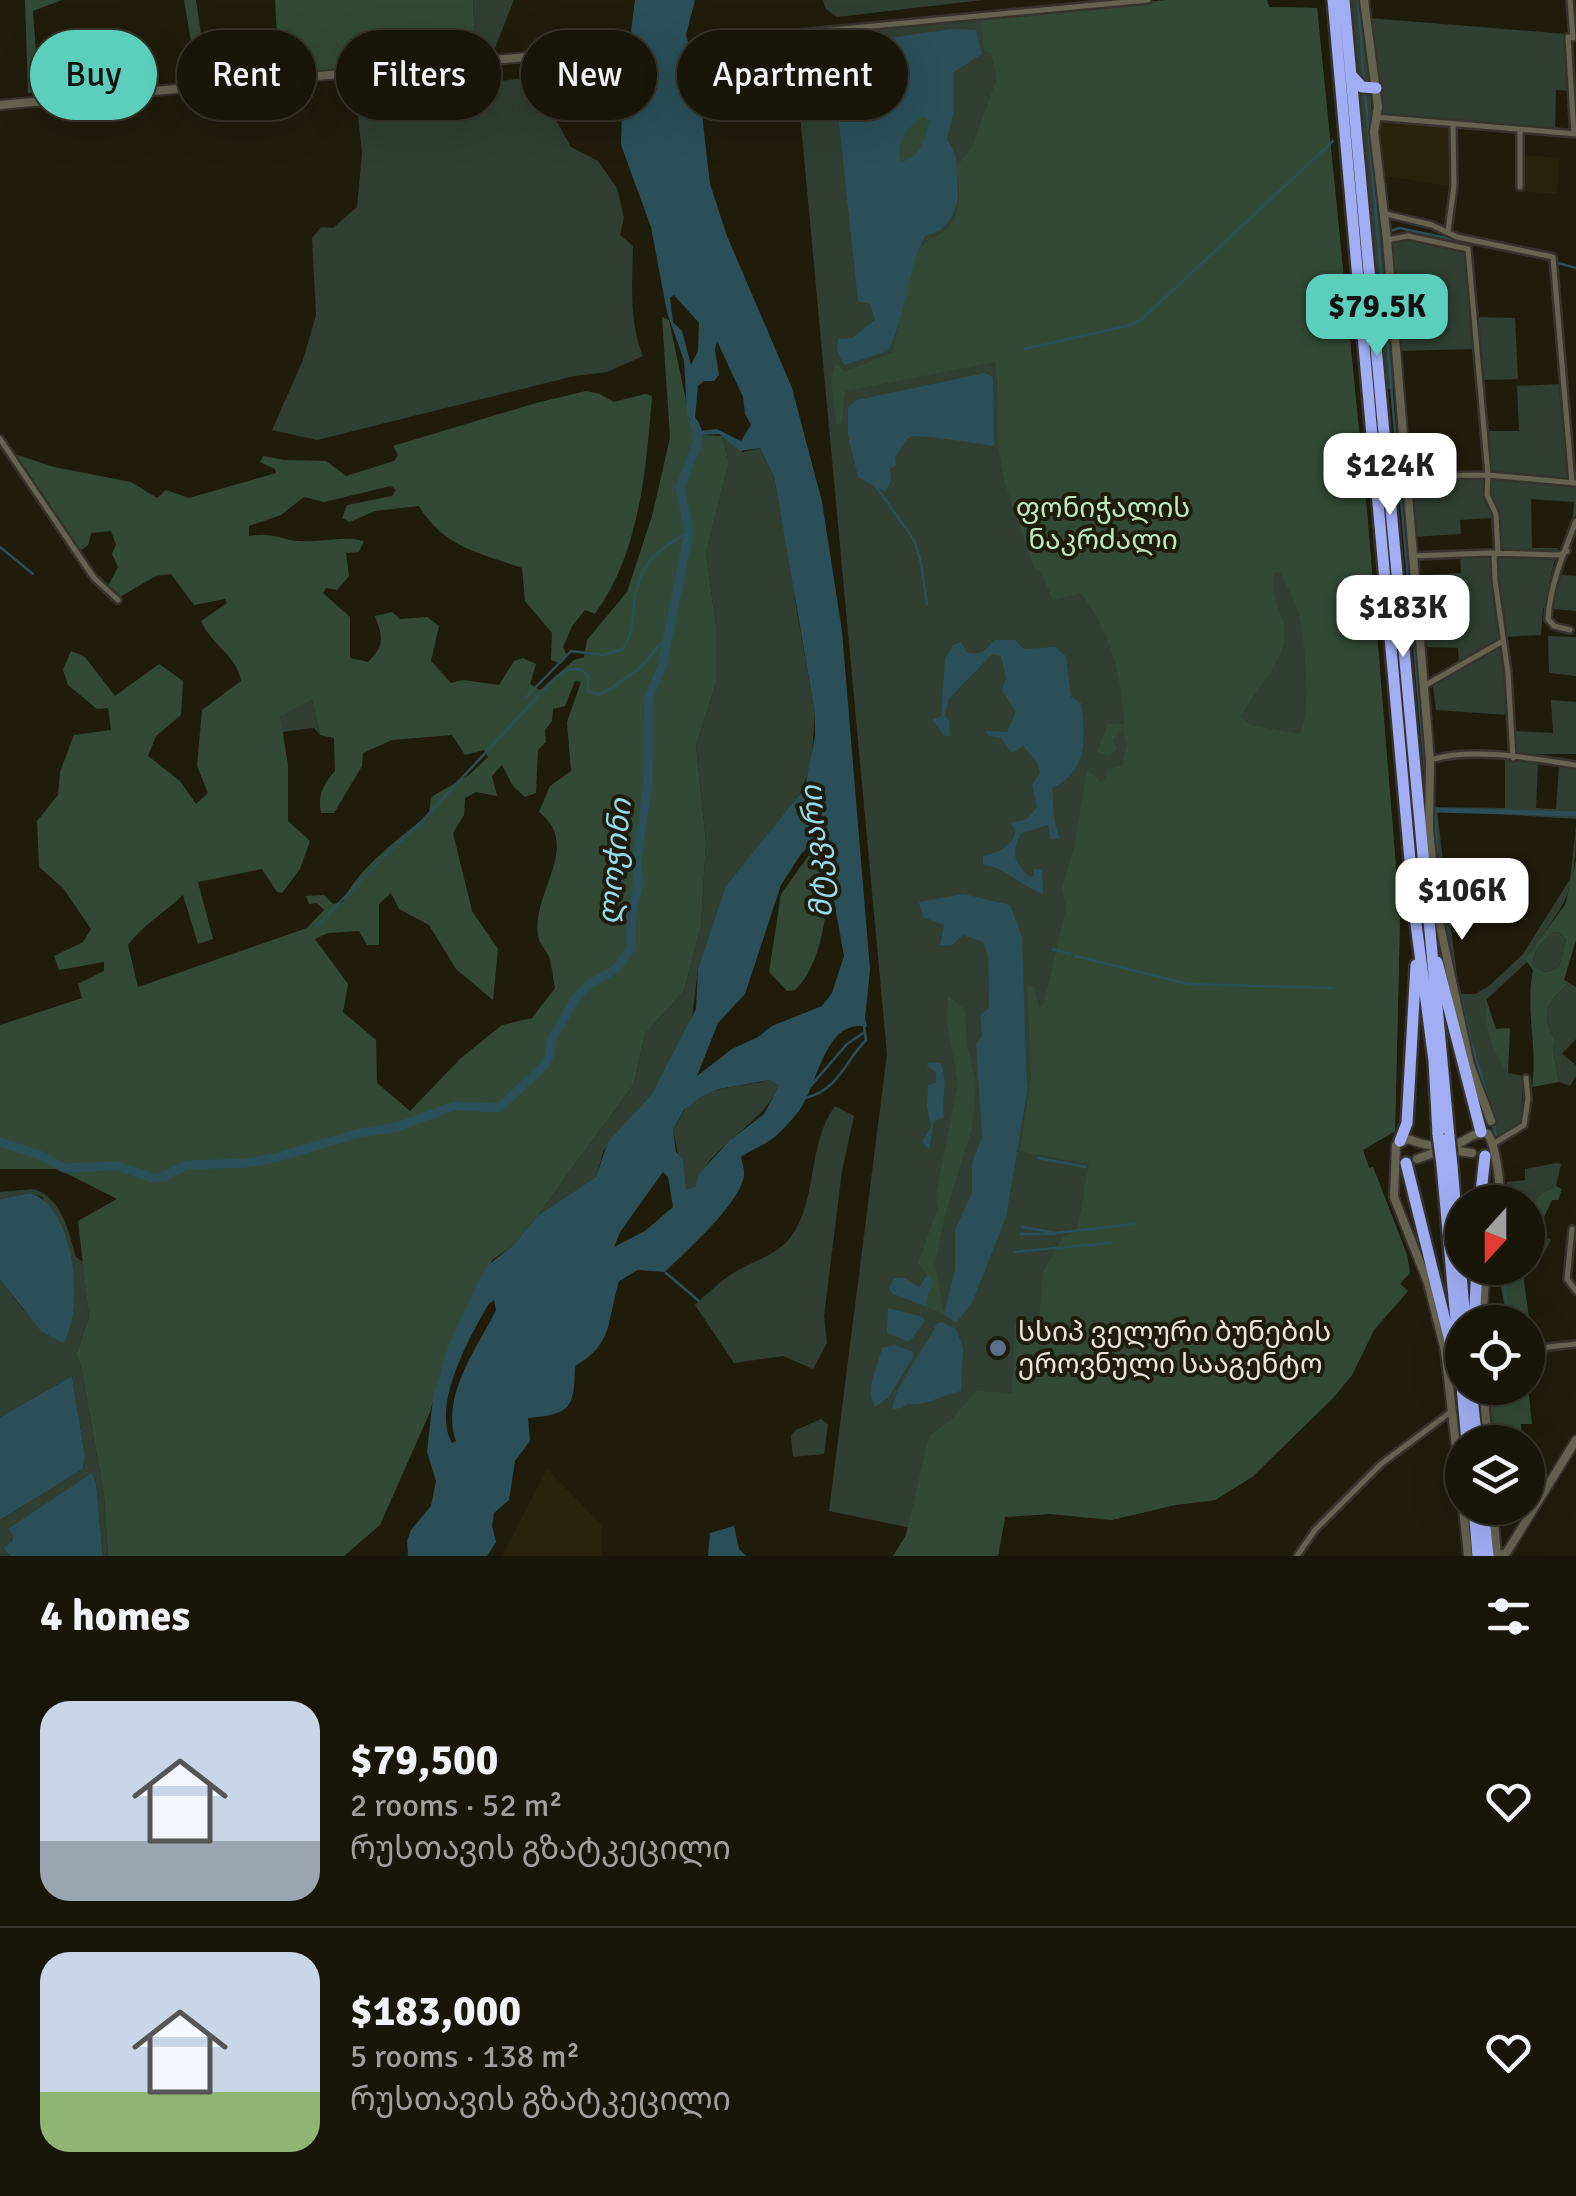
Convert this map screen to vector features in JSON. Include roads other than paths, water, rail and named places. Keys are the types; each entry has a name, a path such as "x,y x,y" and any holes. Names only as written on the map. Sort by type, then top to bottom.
{"highway":[{"path":"1335,1 1354,100 1421,914 1463,1305"},
{"path":"1335,1 1390,553"},
{"path":"1351,75 1370,87 1354,100"},
{"path":"1400,1141 1407,1123 1421,914"},
{"path":"1421,914 1486,1143 1482,1185"},
{"path":"1406,1160 1452,1347 1463,1425"},
{"path":"1447,1165 1459,1411"},
{"path":"1475,1525 1478,1556"},
{"path":"1485,1525 1488,1556"}],"street":[{"path":"830,30 1148,0"},
{"path":"1364,0 1424,686 1430,761 1429,830 1438,916 1470,1065 1491,1121 1486,1143 1498,1170 1498,1185"},
{"path":"1376,117 1575,134 1568,37 1575,38 1570,0"},
{"path":"0,105 521,57"},
{"path":"1448,231 1453,201 1453,125"},
{"path":"1520,128 1520,187"},
{"path":"1383,213 1456,236 1553,257 1567,460 1574,483 1488,475 1404,476"},
{"path":"1386,234 1468,249 1487,495 1496,514 1513,758"},
{"path":"0,439 94,578 118,600"},
{"path":"1570,630 1554,626 1548,619 1555,578 1576,521"},
{"path":"1413,556 1560,555 1567,551"},
{"path":"1424,686 1502,641"},
{"path":"1434,759 1448,755 1576,765"},
{"path":"1406,1160 1444,1149 1472,1153 1524,1125 1526,1078"},
{"path":"1406,1160 1395,1148 1408,1138 1444,1146 1486,1143"},
{"path":"1416,1142 1420,1150 1406,1160 1394,1180 1396,1207 1435,1310 1459,1425"},
{"path":"1472,1153 1468,1145 1486,1143"},
{"path":"1572,1230 1567,1279 1576,1292"},
{"path":"1545,1348 1576,1344"},
{"path":"1298,1556 1315,1530 1381,1464 1459,1411"},
{"path":"1495,1525 1498,1556 1507,1552 1576,1440"},
{"path":"1465,1525 1468,1556"}],"water":[{"path":"635,0 695,0 687,30 677,30 677,120 703,120 710,184 727,236 792,388 822,502 842,631 870,970 867,1027 853,1027 833,1041 795,1115 773,1138 741,1157 742,1183 699,1239 665,1272 638,1270 619,1281 603,1340 575,1366 573,1392 567,1407 528,1418 530,1441 515,1461 509,1500 494,1513 496,1542 487,1556 408,1556 411,1530 431,1506 436,1481 427,1452 433,1398 448,1347 477,1284 486,1267 512,1246 538,1215 596,1177 608,1142 651,1095 696,1009 698,969 725,887 805,788 815,736 815,714 774,477 760,448 740,451 719,434 700,435 687,414 684,361 667,312 651,227 621,145 622,120 657,120 657,30 631,30","holes":["674,295 699,323 698,351 691,365 682,331 673,322 670,298","717,341 743,397 751,425 741,441 717,429 700,431 695,417 698,386 719,375","817,839 822,842 844,956 832,993 822,1006 772,1026 732,1049 697,1076 718,1023 745,994 781,885 801,854","770,1080 779,1086 764,1114 729,1141 699,1174 695,1187 686,1190 683,1160 676,1152 673,1130 684,1110 719,1089","663,1172 668,1177 673,1207 645,1231 614,1247 620,1232","494,1300 496,1310 457,1390 452,1424 456,1441 452,1443 447,1428 449,1392 463,1353"]},
{"path":"976,30 982,54 954,72 954,110 947,139 956,156 958,199 952,217 941,230 925,236 888,351 844,365 837,351 838,339 852,338 875,320 870,304 858,301 839,120 908,120 908,35","holes":["923,116 929,121 917,152 901,162 901,143"]},
{"path":"985,373 993,377 994,446 910,437 895,457 896,466 890,468 891,481 885,492 858,477 848,435 848,407 857,400"},
{"path":"994,640 1015,640 1024,649 1055,647 1066,656 1071,697 1081,703 1082,753 1072,773 1052,788 1060,838 1051,840 1048,825 1021,833 1016,846 1017,862 1030,877 1034,876 1034,869 1042,870 1043,894 983,865 983,856 999,851 1012,840 1016,830 1010,823 1027,819 1037,807 1032,785 1040,773 1037,762 1023,746 1012,753 1001,738 988,736 986,731 1007,732 1016,712 1002,690 1006,678 1001,656 992,654 948,700 945,716 950,736 945,736 932,720 941,716 945,659 953,645 961,642 966,652 979,653"},
{"path":"964,894 1010,905 1022,937 1027,1092 1006,1217 972,1303 956,1323 944,1314 955,1270 955,1230 972,1193 972,1163 982,1137 976,1045 982,1036 980,1015 989,1008 988,956 983,942 963,935 951,946 940,945 944,925 923,917 919,902"},
{"path":"929,1062 940,1063 945,1084 944,1117 934,1121 929,1149 922,1142 931,1126 928,1085 936,1083 936,1072 927,1066"},
{"path":"30,1193 45,1201 57,1217 72,1260 74,1307 63,1343 41,1331 0,1280 0,1199"},
{"path":"928,1274 932,1281 925,1306 889,1289 894,1278 904,1278 919,1287"},
{"path":"888,1308 923,1317 925,1321 909,1342 887,1333"},
{"path":"937,1323 956,1329 963,1348 961,1391 893,1409 904,1379"},
{"path":"894,1345 914,1352 913,1357 888,1398 875,1407 871,1394 874,1373 882,1348"},
{"path":"72,1376 85,1456 83,1469 0,1520 0,1417"},
{"path":"92,1473 103,1556 10,1556 3,1548 12,1541 8,1529"},
{"path":"734,1526 739,1549 746,1556 708,1556 710,1533"}],"waterway":[{"path":"1358,0 1364,83"},
{"path":"1365,91 1426,782"},
{"path":"1024,349 1131,325 1142,319 1333,141"},
{"path":"1391,231 1399,228 1546,259"},
{"path":"1555,262 1576,268"},
{"name":"ლოჭინი","path":"0,1142 40,1155 64,1168 118,1166 152,1178 186,1165 248,1163 278,1157 359,1133 397,1127 454,1106 499,1108 543,1067 551,1041 575,999 587,986 617,968 631,948 631,917 639,882 636,863 648,784 649,697 662,667 689,532 680,487 697,445 694,423"},
{"path":"875,485 914,540 927,604"},
{"path":"526,697 571,651 603,655 623,649 632,627 636,589 645,568 658,552 689,532"},
{"path":"0,547 33,574"},
{"path":"317,926 422,821 554,679 566,670 580,669 588,675 588,691 599,695 642,666 667,640"},
{"path":"1435,810 1437,852"},
{"path":"1435,810 1576,814"},
{"path":"1438,859 1449,947 1493,1116"},
{"path":"1053,949 1070,954"},
{"path":"1075,956 1188,984 1332,988"},
{"path":"805,1098 826,1088 840,1074 866,1040 864,1026"},
{"path":"809,1088 847,1044 865,1032"},
{"path":"1494,1124 1496,1137"},
{"path":"1038,1158 1086,1167"},
{"path":"1500,1160 1502,1185"},
{"path":"1022,1227 1056,1233 1135,1224"},
{"path":"1021,1234 1055,1234"},
{"path":"1014,1252 1110,1243"},
{"path":"666,1273 699,1301"},
{"path":"1504,1285 1506,1305"}],"place":[{"name":"სსიპ ველური ბუნების ეროვნული სააგენტო","path":"998,1348"}],"park label":[{"name":"ფონიჭალის ნაკრძალი","path":"1103,524"}],"water label":[{"name":"მტკვარი","path":"817,852"}]}
